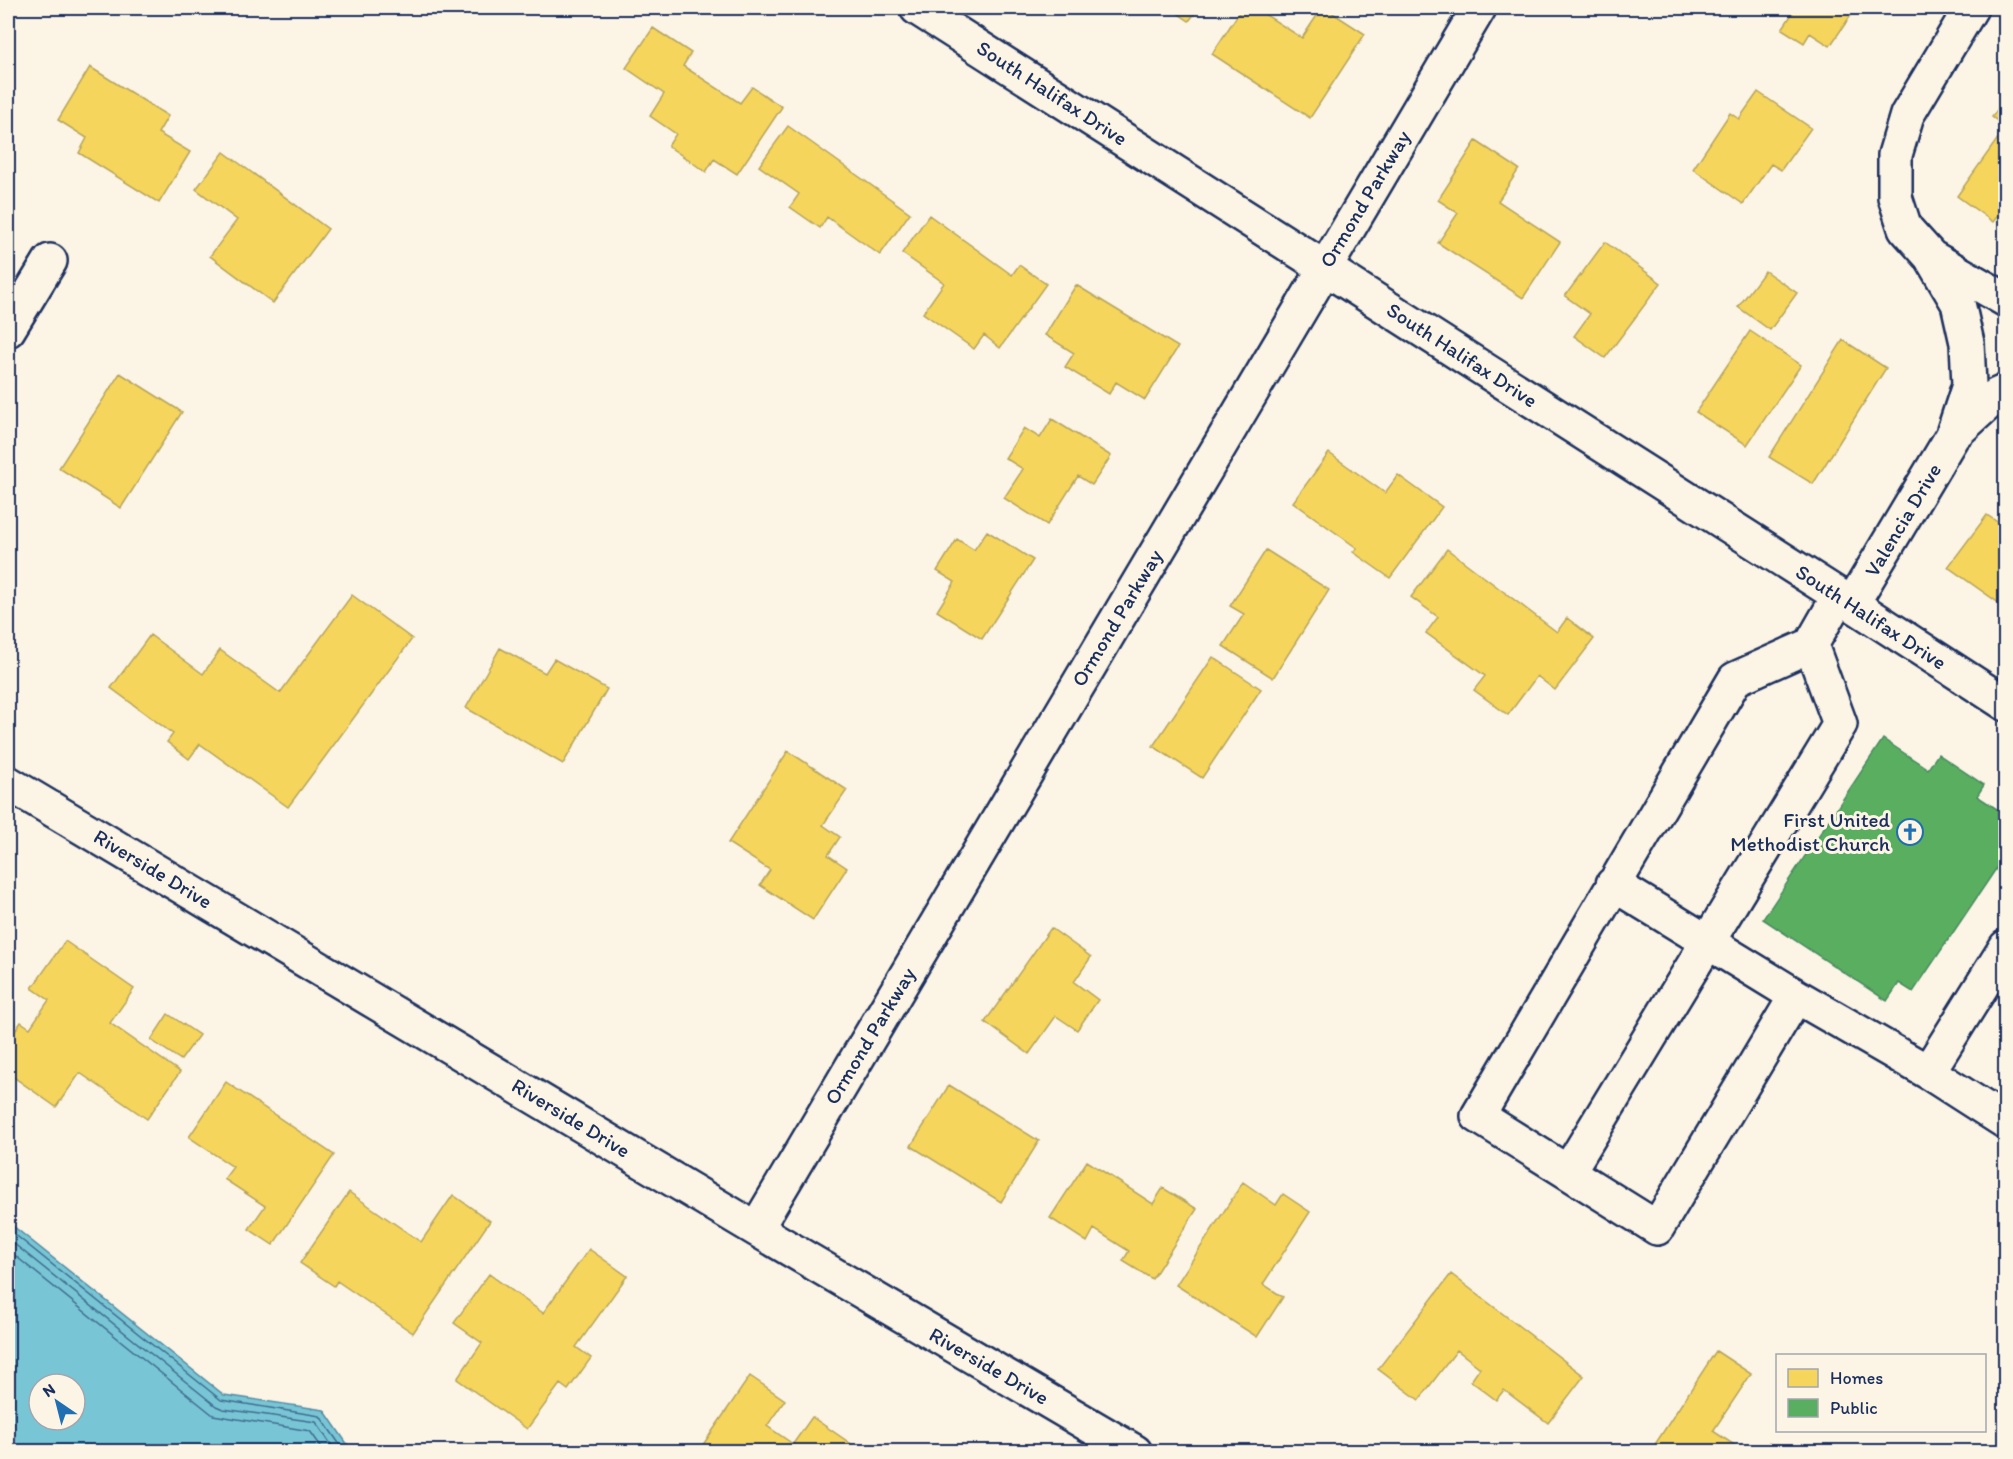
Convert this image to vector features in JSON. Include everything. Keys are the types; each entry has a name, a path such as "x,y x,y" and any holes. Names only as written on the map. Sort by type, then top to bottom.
{"street":[{"name":"South Halifax Drive","path":"917,8 956,18 1324,267 2006,704"},
{"name":"Ormond Parkway","path":"756,1228 1479,8"},
{"name":"Valencia Drive","path":"1811,645 1846,600 1953,435 1970,384 1967,343 1958,303 1931,257 1905,228 1895,197 1895,155 1907,115 1971,8"},
{"name":"Valencia Drive","path":"1931,257 2006,300"},
{"path":"8,330 50,261"},
{"name":"Valencia Drive","path":"1953,435 1997,395 2006,391"},
{"path":"1568,1172 1840,724 1811,645 1735,679 1478,1116 1568,1172 1658,1228 1796,996"},
{"name":"Riverside Drive","path":"8,783 1135,1452"},
{"path":"1613,884 1796,996 1928,1072 2006,1122"},
{"path":"1928,1072 2006,946"}],"water":[{"path":"8,1222 224,1395 324,1410 352,1451 8,1451"}],"building: Homes":[{"path":"1170,8 1199,8 1189,21"},
{"path":"1242,8 1255,8 1302,38 1322,8 1325,8 1365,34 1310,118 1212,54"},
{"path":"1796,8 1856,8 1830,46 1810,33 1804,43 1782,29"},
{"path":"653,28 691,53 683,66 740,103 752,87 782,107 737,174 714,159 706,172 668,146 676,134 650,116 664,94 626,68"},
{"path":"90,67 168,116 158,133 190,152 159,203 79,153 87,138 58,120"},
{"path":"1758,92 1811,128 1781,170 1771,164 1743,204 1693,169 1730,113 1739,119"},
{"path":"2006,97 2006,127 1992,117"},
{"path":"788,126 910,213 880,255 827,217 820,228 790,207 799,194 759,166"},
{"path":"2006,127 2006,205 1993,222 1957,196"},
{"path":"1476,141 1519,169 1498,201 1560,242 1523,298 1438,243 1458,213 1438,200"},
{"path":"224,152 328,229 273,303 210,256 237,220 196,189"},
{"path":"929,215 1012,275 1019,265 1046,284 1000,348 984,335 974,349 923,313 944,283 902,253"},
{"path":"1605,242 1661,283 1605,358 1574,336 1590,314 1565,296"},
{"path":"1765,271 1797,293 1770,330 1738,307"},
{"path":"1076,285 1178,347 1145,400 1116,382 1109,394 1065,367 1074,353 1045,335"},
{"path":"1750,331 1801,365 1747,445 1696,412"},
{"path":"1843,340 1886,368 1813,484 1769,457"},
{"path":"120,373 182,412 121,508 59,468"},
{"path":"1052,419 1111,456 1092,485 1078,476 1047,525 1004,498 1023,469 1005,458 1024,428 1040,438"},
{"path":"1329,453 1385,493 1398,475 1442,507 1390,578 1353,552 1357,548 1293,502"},
{"path":"1987,515 2006,528 2006,608 1948,567"},
{"path":"987,531 1033,560 982,639 937,611 955,582 937,571 957,539 974,550"},
{"path":"1447,549 1557,632 1567,618 1594,639 1555,690 1537,676 1508,715 1474,690 1485,676 1426,633 1438,617 1411,597"},
{"path":"1266,550 1329,590 1273,678 1223,646 1244,614 1230,606"},
{"path":"352,595 412,639 288,807 200,744 189,759 167,742 173,734 111,688 150,635 203,674 220,650 280,693"},
{"path":"500,648 545,673 554,659 607,689 563,764 466,708"},
{"path":"1213,657 1261,689 1202,778 1153,746"},
{"path":"788,751 847,790 823,825 840,837 828,855 847,868 813,920 760,885 770,870 728,843"},
{"path":"1051,928 1091,957 1074,982 1098,1000 1077,1030 1056,1016 1029,1054 985,1022"},
{"path":"65,941 134,989 110,1023 180,1072 147,1119 80,1073 56,1107 8,1073 8,1041 21,1022 30,1028 49,1000 32,988"},
{"path":"168,1014 199,1035 181,1060 151,1040"},
{"path":"226,1082 334,1155 273,1245 249,1229 265,1206 224,1179 233,1167 189,1137"},
{"path":"949,1085 1039,1141 1001,1202 911,1146"},
{"path":"1087,1161 1153,1204 1163,1188 1197,1209 1152,1279 1123,1261 1129,1251 1094,1229 1087,1242 1050,1218"},
{"path":"1243,1182 1276,1205 1283,1194 1310,1212 1263,1284 1283,1297 1257,1337 1176,1285"},
{"path":"349,1192 421,1242 453,1195 490,1221 413,1333 337,1281 334,1286 300,1263"},
{"path":"589,1249 627,1276 576,1347 591,1358 568,1390 560,1384 527,1429 457,1379 482,1343 454,1323 489,1274 543,1313"},
{"path":"1451,1274 1584,1376 1548,1423 1504,1390 1496,1400 1471,1381 1480,1368 1457,1350 1419,1400 1378,1369"},
{"path":"1716,1351 1751,1374 1713,1431 1745,1452 1650,1452"},
{"path":"750,1376 785,1400 767,1426 793,1444 812,1417 863,1452 698,1452"},
{"path":"1769,1443 1782,1452 1762,1452"}],"building: Public":[{"path":"1883,739 1928,769 1938,754 1984,785 1977,796 2006,815 2006,854 1913,992 1899,983 1887,1001 1763,919"}],"place":[{"name":"First United Methodist Church","path":"1910,832"}]}
